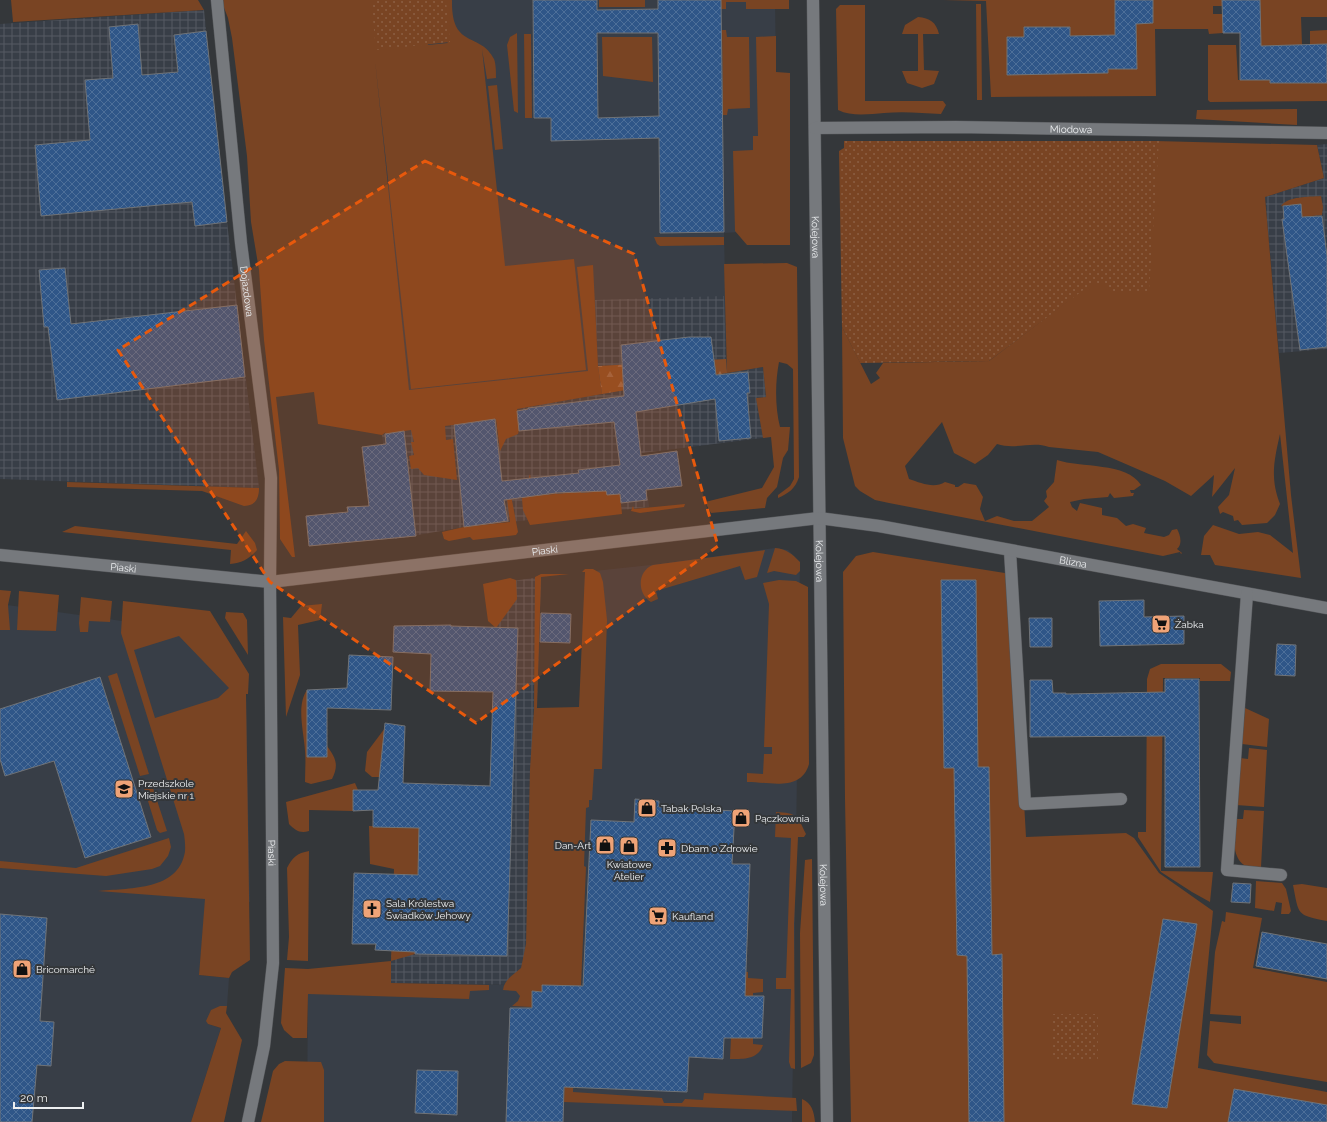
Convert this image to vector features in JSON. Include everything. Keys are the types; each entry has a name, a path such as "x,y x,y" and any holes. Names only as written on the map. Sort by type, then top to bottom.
{"street":[{"name":"Dojazdowa","path":"217,0 241,243 271,478 270,582"},
{"name":"Kolejowa","path":"813,0 827,1122"},
{"name":"Miodowa","path":"815,128 956,127 1327,133"},
{"name":"Piaski","path":"0,555 270,582 819,518"},
{"name":"Blizna","path":"819,518 879,526 1327,608"},
{"path":"1010,551 1025,804 1121,799"},
{"name":"Piaski","path":"248,1122 264,1046 271,997 273,963 270,582"},
{"path":"1247,594 1228,870 1281,874"}],"highlighted area":[{"path":"425,161 634,254 718,546 476,723 270,582 118,350"}],"shaded area":[{"path":"11,0 198,0 204,10 13,22"},
{"path":"221,0 452,0 453,16 456,26 467,38 488,50 494,59 496,66 496,78 487,79 482,49 505,266 574,259 586,370 411,389 375,60 409,390 588,371 577,267 593,265 598,366 602,394 517,409 518,434 506,439 500,451 496,419 445,426 446,440 453,439 457,480 424,475 418,468 411,469 409,456 414,455 411,442 414,442 411,430 385,434 386,432 382,435 318,424 314,392 276,397 295,557 292,557 280,539 279,470 264,340 259,270 251,222 247,156 232,38 228,18","holes":["425,17 448,43 428,45"]},
{"path":"313,0 775,0 777,137 738,232 724,233 727,373 388,430"},
{"path":"371,0 446,0 450,42 376,50"},
{"path":"599,0 645,0 645,7 599,7"},
{"path":"721,0 789,0 789,9 746,9 746,2 726,2 726,9 721,9"},
{"path":"943,0 1222,0 1222,6 1213,6 1213,14 1222,14 1223,33 1209,34 1208,29 1155,29 1156,96 991,97 986,1"},
{"path":"1260,0 1327,0 1327,17 1301,17 1302,45 1261,46"},
{"path":"976,4 981,4 982,100 977,100"},
{"path":"840,5 865,5 865,101 943,101 946,105 941,114 898,112 849,114 838,110 836,9"},
{"path":"204,10 227,222 259,488 0,479 0,24"},
{"path":"918,17 926,18 932,21 939,34 923,34 924,70 939,71 934,84 922,88 907,83 902,71 918,71 918,34 902,34 905,25"},
{"path":"722,30 726,30 727,37 749,37 750,108 728,109 727,115 723,115"},
{"path":"1327,30 1327,44 1310,44 1310,31"},
{"path":"517,33 518,113 514,111 507,45 510,37"},
{"path":"524,34 531,34 532,118 525,118"},
{"path":"776,36 776,72 790,73 790,245 747,245 735,231 733,151 753,150 753,136 758,136 756,37"},
{"path":"602,37 652,37 653,82 603,76"},
{"path":"1208,45 1236,45 1238,80 1270,80 1270,83 1327,83 1327,101 1210,102 1208,100"},
{"path":"497,85 503,149 495,150 488,86"},
{"path":"1297,109 1297,125 1196,119 1197,110"},
{"path":"844,141 1159,141 1149,291 1112,293 1104,283 1098,286 1094,282 989,361 860,363 842,327 839,151 844,148"},
{"path":"1155,141 1317,145 1324,178 1265,197 1291,495 1301,578 1215,565 1210,555 1201,555 1204,536 1213,525 1239,534 1258,532 1270,535 1293,553 1280,434 1276,453 1274,478 1280,504 1275,515 1267,523 1242,525 1238,520 1234,521 1233,516 1223,512 1220,514 1218,507 1229,495 1235,468 1212,497 1214,475 1191,496 1165,481 1098,452 1049,447 1043,445 1004,446 997,444 988,455 975,464 954,453 942,422 905,466 909,479 923,484 936,485 945,482 955,485 955,487 958,487 964,483 976,485 983,497 980,509 985,521 997,516 1014,521 1032,521 1049,507 1044,501 1047,497 1046,491 1054,482 1057,460 1114,469 1134,478 1141,485 1134,490 1130,490 1131,493 1134,493 1133,496 1114,498 1110,493 1108,497 1070,502 1072,507 1077,511 1080,503 1102,508 1102,515 1117,518 1126,526 1133,524 1146,528 1144,533 1164,537 1169,535 1172,530 1177,529 1180,536 1180,544 1177,549 1182,553 1181,554 1180,552 1163,556 889,503 875,500 860,491 855,486 843,438 842,327 871,384 880,378 876,373 883,363 989,361 1094,281"},
{"path":"1327,144 1327,349 1279,353 1265,197 1324,178 1317,145"},
{"path":"1321,196 1323,207 1322,215 1302,217 1301,204 1281,206 1289,200"},
{"path":"654,237 724,237 724,245 660,246 657,244"},
{"path":"787,263 797,267 799,477 796,485 791,490 778,498 778,495 790,486 794,479 793,369 787,364 779,362 776,395 778,419 780,427 790,427 788,450 783,458 777,487 767,498 765,508 711,513 705,502 762,488 774,467 771,437 763,438 756,398 766,397 763,367 727,373 724,264"},
{"path":"724,296 726,359 598,366 595,300"},
{"path":"763,367 771,437 642,453 649,507 464,527 395,539 382,435 388,430"},
{"path":"530,474 533,496 555,494 556,490 556,494 567,493 567,489 568,493 578,492 578,487 580,486 581,493 594,492 594,485 620,494 622,514 530,525 523,510 522,499"},
{"path":"67,482 259,488 256,501 251,505 244,506 202,491 67,487"},
{"path":"506,490 510,490 518,532 516,535 473,540 470,537 449,541 444,539 442,532 464,527 510,522"},
{"path":"685,504 684,507 640,513 631,511 633,506 634,509"},
{"path":"75,526 237,544 246,531 255,543 257,550 245,560 230,564 231,550 62,532"},
{"path":"775,548 788,550 800,562 792,1122 307,1122 308,982 568,986 585,572 660,564"},
{"path":"775,548 783,549 789,552 800,562 800,571 796,575 774,571 767,573"},
{"path":"765,550 757,577 745,580 740,566 656,591 658,599 651,602 643,594 641,588 644,572 653,565"},
{"path":"873,552 1011,574 1026,837 1126,833 1134,838 1159,873 1213,911 1198,1068 1327,1092 1327,1122 851,1122 845,799 843,572 856,556"},
{"path":"585,569 593,569 600,573 603,582 607,620 602,769 594,769 592,800 589,800 589,807 586,808 584,866 586,867 578,1057 574,1059 573,1092 662,1098 664,1103 682,1103 685,1099 703,1100 704,1093 796,1098 797,1111 564,1102 565,1064 542,992 532,991 532,1007 512,1006 518,1001 520,996 516,991 503,990 507,980 521,968 526,944 530,769 534,710 535,577 541,574 569,574 541,577 537,708 579,707 585,572 582,572"},
{"path":"541,577 528,985 391,983 391,951 403,783 490,785 498,583"},
{"path":"510,578 516,580 517,599 496,628 488,621 483,584"},
{"path":"779,580 796,581 808,587 809,764 805,773 799,779 792,782 775,784 747,782 747,773 763,774 764,754 772,754 772,747 764,747 769,604 763,583"},
{"path":"0,590 11,591 8,605 10,630 0,630"},
{"path":"19,591 59,595 56,631 17,630"},
{"path":"81,597 112,601 110,622 89,621 88,632 80,632 79,623"},
{"path":"123,601 210,611 249,674 248,694 246,694 250,960 232,972 229,978 199,975 205,899 98,891 136,888 160,882 171,876 179,867 185,851 184,834 121,633","holes":["179,636 229,688 218,698 155,718 134,650"]},
{"path":"0,604 187,630 246,693 250,902 206,899 199,975 229,978 227,1006 220,1006 208,1024 221,1028 191,1122 0,1122"},
{"path":"322,604 320,620 298,625 300,675 286,717 283,617 291,618 301,606"},
{"path":"226,612 243,613 247,620 248,655 225,618"},
{"path":"1161,664 1221,664 1231,672 1230,681 1200,681 1200,678 1163,678 1161,871 1213,872 1210,902 1161,872 1138,837 1138,832 1146,832 1147,679 1150,669"},
{"path":"117,673 149,774 140,776 108,676"},
{"path":"307,690 307,757 327,757 327,746 333,754 336,762 332,779 311,784 305,782 305,755 301,711 304,696"},
{"path":"1245,708 1269,719 1267,747 1242,744"},
{"path":"385,728 380,777 372,777 365,771 367,752"},
{"path":"1249,748 1267,750 1264,807 1236,805 1240,758 1248,759"},
{"path":"151,782 167,831 160,833 157,830 143,785"},
{"path":"355,783 358,790 353,790 353,811 309,810 309,831 306,832 298,831 289,824 286,802"},
{"path":"1244,810 1264,811 1261,867 1250,867 1243,864 1236,853 1234,846 1235,819 1243,819"},
{"path":"776,812 788,813 796,816 806,834 804,837 798,837 794,924 795,1069 791,1068 789,1062 791,989 776,989 776,978 786,978 791,838 775,837"},
{"path":"420,814 415,954 391,961 394,869 370,864 369,826 396,827"},
{"path":"169,838 171,847 168,856 160,866 152,869 106,876 0,868 0,861 76,868"},
{"path":"309,851 308,961 287,960 289,937 287,868 295,856"},
{"path":"812,859 814,1055 811,1063 801,1068 800,933 805,860"},
{"path":"1256,881 1282,883 1286,889 1291,911 1289,914 1281,914 1282,903 1276,902 1274,911 1255,908"},
{"path":"1302,884 1327,888 1327,921 1304,915 1298,908 1293,885"},
{"path":"1226,912 1262,918 1253,968 1327,982 1327,1082 1214,1063 1207,1055 1210,1021 1241,1024 1241,1016 1210,1014 1215,952 1222,921 1225,922"},
{"path":"391,961 391,983 489,985 489,990 470,991 469,999 308,994 307,1038 293,1038 284,1030 281,1023 285,968 308,969"},
{"path":"734,971 748,972 748,978 763,979 763,992 753,993 753,1044 763,1045 758,1054 745,1059 730,1059"},
{"path":"220,1006 227,1006 226,1013 242,1040 224,1122 191,1122 221,1028 208,1024 206,1021 211,1010"},
{"path":"1051,1014 1098,1014 1098,1059 1051,1059"},
{"path":"285,1061 321,1062 324,1070 324,1122 261,1122 273,1071 279,1064"},
{"path":"802,1099 812,1108 815,1122 802,1122"}],"green space":[{"path":"726,359 727,373 602,394 598,366"}],"building":[{"path":"533,0 597,0 597,10 658,9 658,0 721,0 724,232 660,233 659,138 551,141 551,118 534,118","holes":["597,33 658,33 659,116 598,118"]},
{"path":"1115,0 1153,0 1153,23 1136,24 1137,69 1108,69 1108,73 1007,75 1007,37 1024,37 1024,27 1070,27 1070,36 1115,35"},
{"path":"1222,0 1260,0 1261,46 1327,44 1327,83 1270,83 1270,80 1240,80 1240,33 1223,33"},
{"path":"138,24 142,75 178,72 174,35 206,31 227,222 195,226 192,202 41,216 35,145 90,140 85,80 113,78 109,27"},
{"path":"1301,204 1302,217 1322,216 1327,256 1327,347 1300,350 1282,219 1284,219 1283,206"},
{"path":"65,268 71,324 237,305 245,377 57,400 48,327 44,327 39,270"},
{"path":"689,337 711,337 716,375 748,372 750,393 747,393 751,438 719,441 715,399 636,412 641,456 677,451 682,486 646,490 647,500 621,503 620,494 607,495 606,491 556,493 504,500 508,521 464,527 454,425 495,419 502,481 579,473 578,470 620,465 614,422 519,431 517,411 528,408 624,396 621,345"},
{"path":"404,431 416,536 309,546 306,516 348,512 347,507 369,506 362,447 386,444 385,434"},
{"path":"941,580 976,580 978,767 989,767 992,955 1002,954 1004,1122 969,1122 967,956 957,955 954,768 944,768"},
{"path":"1144,600 1144,617 1184,616 1184,644 1100,646 1099,601"},
{"path":"541,613 571,614 570,643 540,642"},
{"path":"1029,618 1052,618 1052,647 1030,647"},
{"path":"451,625 518,628 507,956 415,954 415,952 375,950 376,944 352,944 354,873 418,875 419,828 373,827 373,810 353,811 353,790 378,790 385,723 405,726 403,783 490,786 493,692 430,691 431,654 393,652 394,626"},
{"path":"1277,644 1296,645 1295,676 1275,675"},
{"path":"349,655 393,657 391,710 327,708 327,757 307,757 307,690 347,688"},
{"path":"100,677 151,837 85,858 54,761 5,776 0,759 0,709"},
{"path":"1165,679 1199,679 1200,867 1165,867 1165,736 1030,737 1030,680 1052,680 1053,693 1066,694 1165,692"},
{"name":"Kaufland","path":"635,799 659,801 659,807 735,811 732,864 750,864 745,996 764,996 762,1038 724,1038 723,1059 689,1057 687,1092 564,1087 563,1122 506,1122 510,1008 532,1008 532,991 542,992 542,985 583,986 591,820 634,822"},
{"path":"1233,883 1251,884 1250,903 1231,902"},
{"name":"Bricomarché","path":"0,914 47,918 40,1021 54,1022 51,1066 37,1065 32,1122 0,1122"},
{"path":"1163,919 1197,924 1167,1108 1132,1104"},
{"path":"1262,932 1327,944 1327,979 1256,966"},
{"path":"417,1070 458,1071 457,1115 415,1113"},
{"path":"1234,1089 1327,1105 1327,1122 1228,1122"}],"place":[{"name":"Żabka","path":"1161,624"},
{"name":"Przedszkole Miejskie nr 1","path":"124,789"},
{"name":"Tabak Polska","path":"647,808"},
{"name":"Pączkownia","path":"741,818"},
{"name":"Dan-Art","path":"605,845"},
{"name":"Kwiatowe Atelier","path":"629,846"},
{"name":"Dbam o Zdrowie","path":"667,848"},
{"name":"Sala Królestwa Świadków Jehowy","path":"372,909"},
{"name":"Kaufland","path":"658,916"},
{"name":"Bricomarché","path":"22,969"}]}
